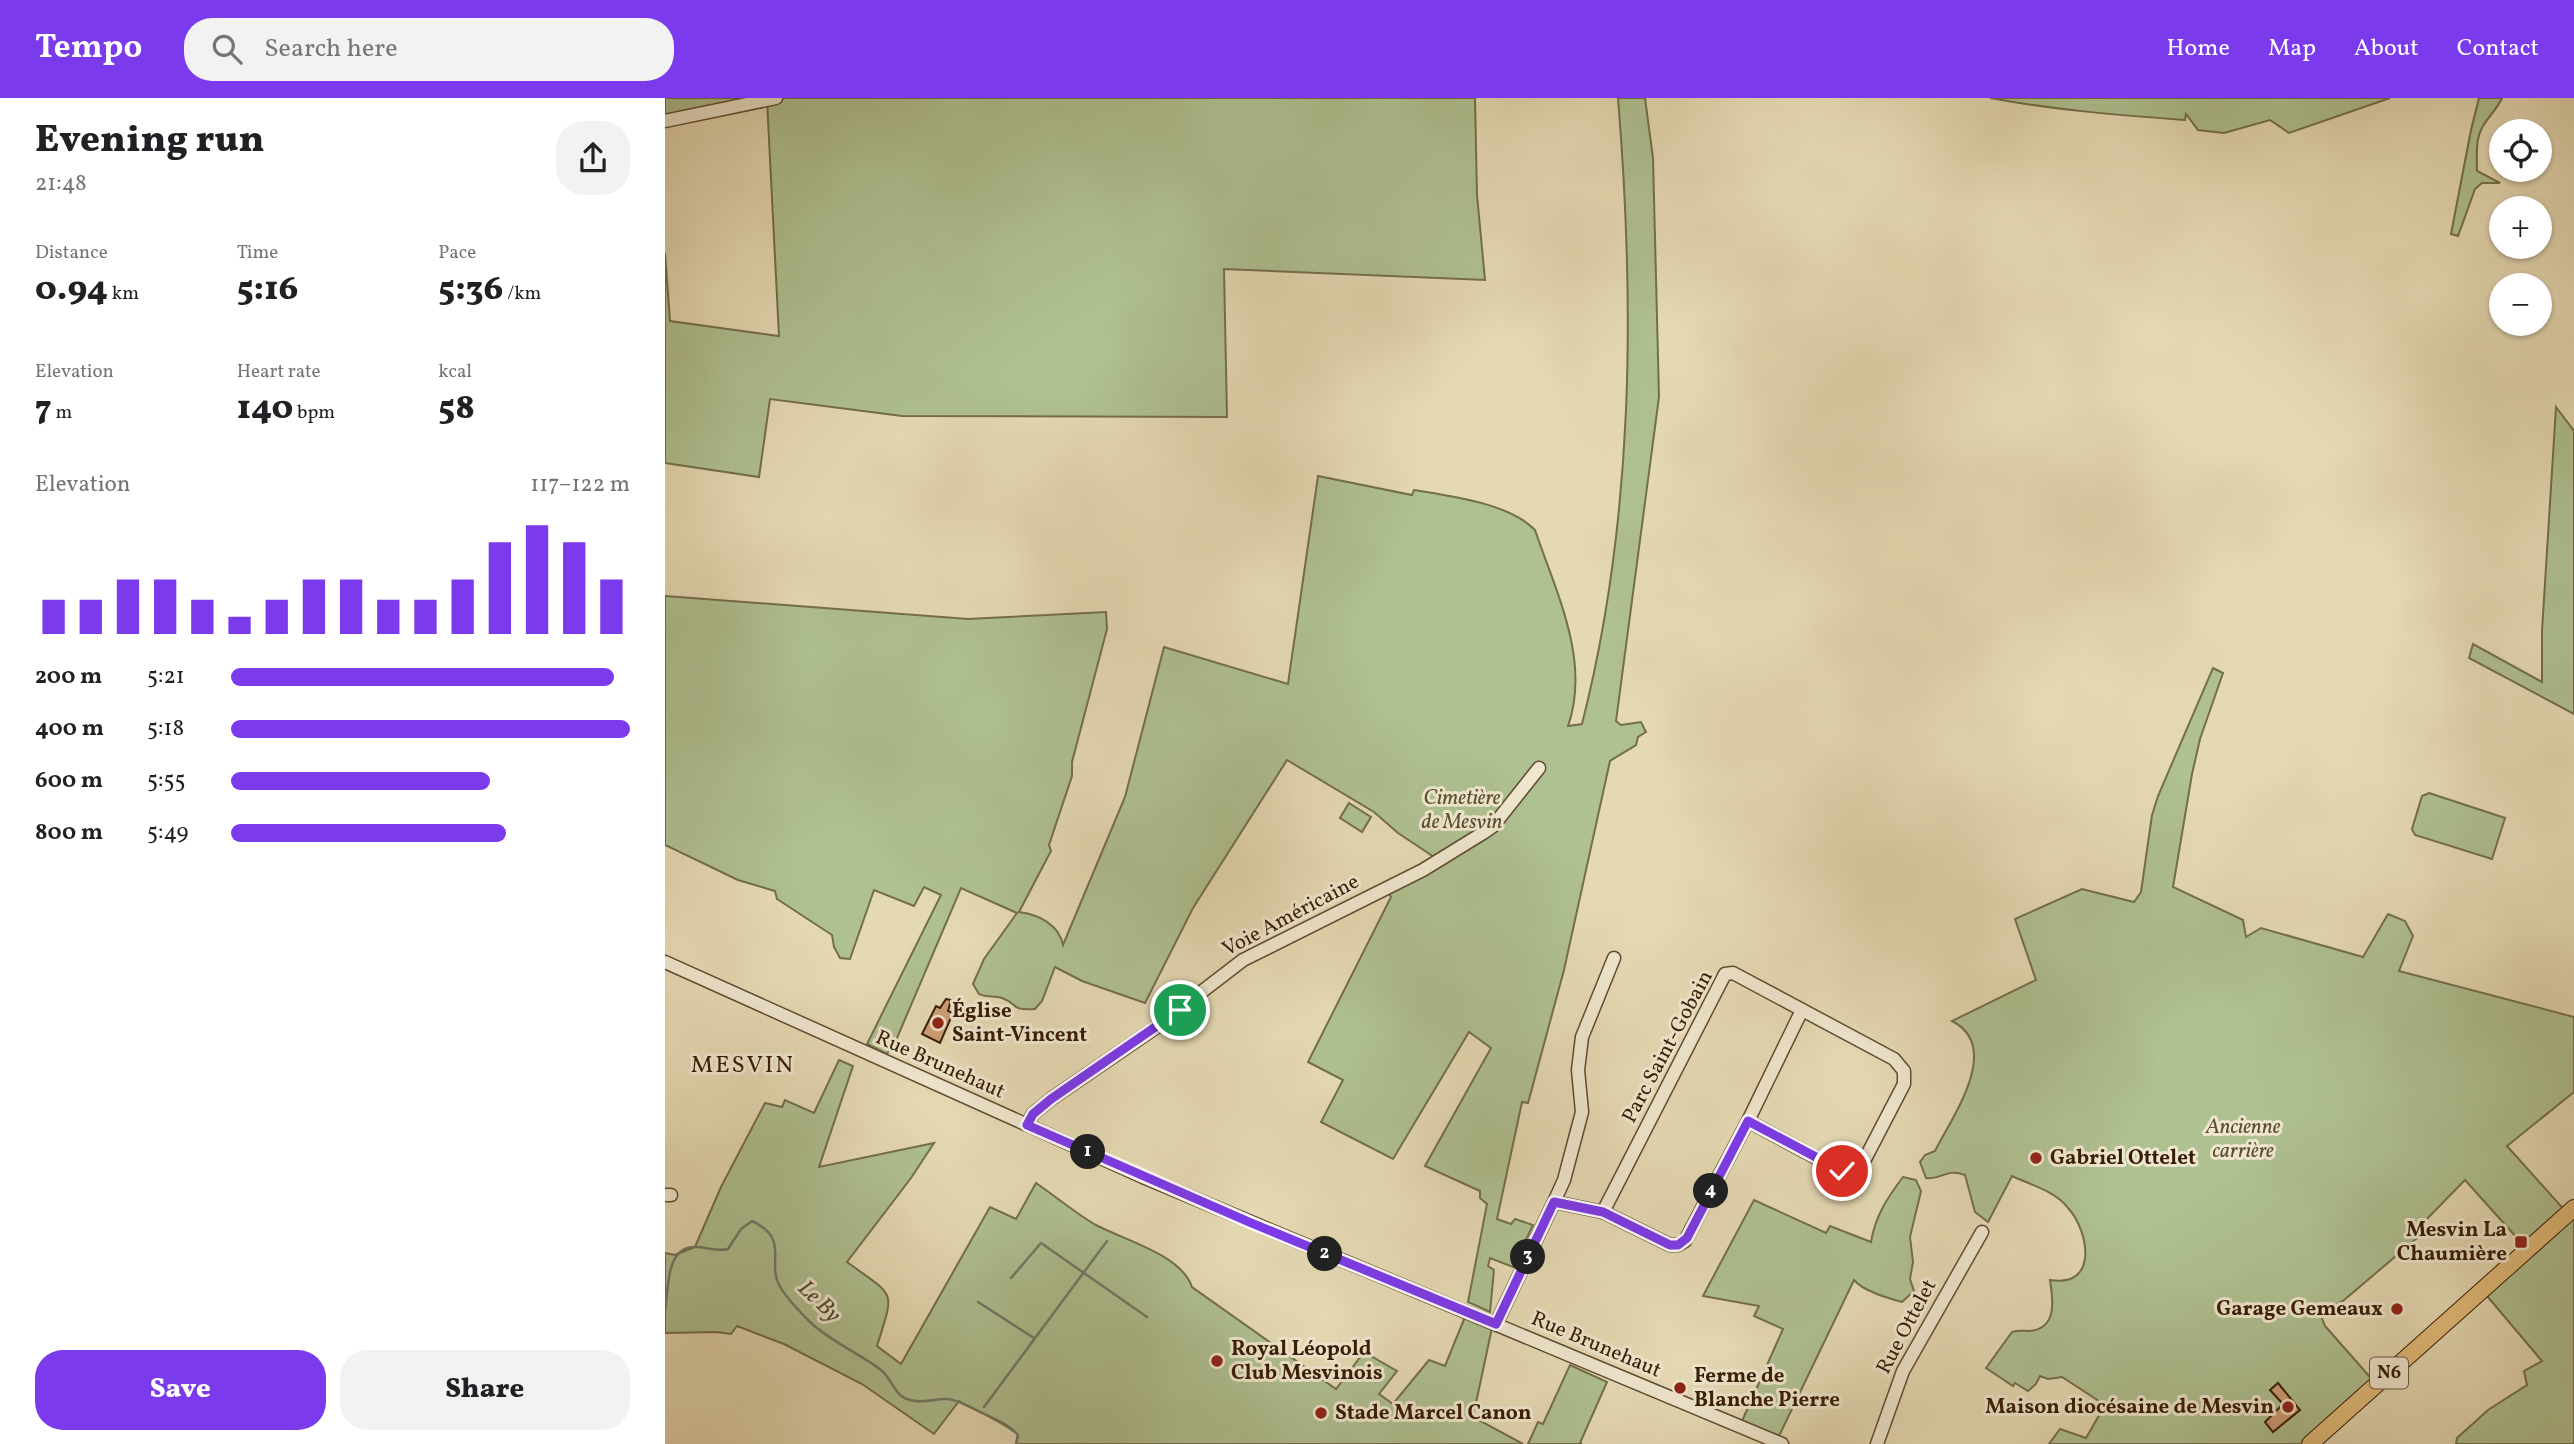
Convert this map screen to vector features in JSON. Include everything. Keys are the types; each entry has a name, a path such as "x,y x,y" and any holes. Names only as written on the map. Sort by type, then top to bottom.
{"main road":[{"name":"N6","path":"2310,1444 2574,1208"}],"street":[{"path":"665,121 776,98"},
{"name":"Voie Américaine","path":"1027,1125 1033,1114 1051,1099 1171,1017 1243,960 1423,870 1483,833 1493,826 1539,768"},
{"path":"1496,1324 1565,1180 1582,1112 1578,1070 1582,1038 1614,958"},
{"name":"Rue Brunehaut","path":"665,962 1249,1222 1782,1444"},
{"name":"Parc Saint-Gobain","path":"1603,1212 1722,978 1733,973 1898,1062 1904,1071 1904,1084 1864,1161 1853,1171 1837,1168 1748,1121"},
{"path":"1554,1202 1603,1212 1670,1245 1682,1243 1748,1121 1802,1010"},
{"name":"Rue Ottelet","path":"1877,1444 1903,1371 1982,1232"}],"green space":[{"path":"665,98 1475,98 1477,195 1485,280 1224,269 1227,417 902,416 770,399 759,477 665,463 665,253 670,321 779,336 767,100 665,121"},
{"name":"Cimetière de Mesvin","path":"1618,98 1645,98 1653,158 1659,397 1616,721 1621,725 1641,722 1646,732 1638,737 1636,745 1610,761 1564,970 1528,1103 1522,1102 1497,1219 1511,1224 1515,1219 1533,1225 1513,1267 1490,1258 1488,1266 1494,1270 1490,1312 1468,1302 1487,1204 1480,1198 1480,1191 1425,1166 1491,1048 1469,1032 1393,1159 1321,1122 1343,1080 1308,1062 1391,897 1386,888 1434,857 1398,833 1374,812 1287,760 1193,908 1145,1003 1082,981 1055,967 1042,1001 1035,1009 1018,1008 1002,998 979,994 973,984 984,959 1017,913 961,888 897,1038 887,1054 867,1044 941,895 924,887 914,906 874,890 850,959 840,958 832,935 777,899 775,891 738,880 665,845 665,596 968,619 1106,612 1107,629 1072,762 1072,776 1049,845 1051,851 1019,912 1046,921 1057,931 1063,945 1125,797 1164,647 1288,684 1318,476 1412,495 1414,490 1478,502 1510,513 1535,530 1561,602 1573,652 1574,701 1568,726 1582,724 1612,569 1626,412 1627,255"},
{"path":"1990,98 2390,98 2289,133 2270,120 2224,133 2198,130 2186,114 2185,120 2135,116"},
{"path":"2479,98 2502,98 2480,131 2477,154 2477,171 2489,177 2489,182 2500,183 2482,183 2475,189 2458,236 2451,234"},
{"path":"2556,407 2574,431 2574,714 2469,658 2473,644 2542,682 2542,631"},
{"name":"Ancienne carrière","path":"2213,668 2223,673 2200,739 2173,887 2243,920 2246,937 2261,928 2363,957 2388,914 2405,921 2413,936 2399,971 2574,1017 2574,1092 2507,1146 2567,1213 2574,1208 2574,1444 2456,1444 2457,1438 2488,1410 2527,1385 2524,1371 2542,1361 2482,1290 2527,1249 2465,1180 2418,1228 2422,1234 2343,1301 2320,1313 2325,1326 2377,1385 2310,1444 2049,1444 2060,1429 2086,1438 2105,1405 2062,1377 2048,1379 2040,1376 2028,1391 2015,1383 2013,1386 1986,1368 2012,1332 2029,1331 2045,1325 2052,1304 2050,1280 2066,1280 2076,1275 2083,1267 2084,1243 2075,1218 2063,1202 2050,1193 2012,1176 1988,1222 1975,1212 1965,1175 1948,1173 1926,1178 1920,1162 1925,1155 1935,1151 1961,1102 1974,1065 1973,1048 1967,1033 1952,1021 2036,980 2015,919 2082,889 2134,902 2141,892 2152,815 2158,796"},
{"path":"2429,793 2505,818 2492,859 2415,835 2412,829 2422,796"},
{"path":"1349,803 1371,817 1362,832 1340,818"},
{"path":"839,1060 853,1066 819,1167 934,1143 847,1262 875,1282 887,1296 887,1313 877,1346 901,1364 990,1207 1016,1219 1036,1183 1094,1224 1150,1249 1176,1265 1186,1275 1192,1287 1336,1389 1364,1352 1397,1371 1379,1394 1393,1404 1429,1360 1445,1366 1467,1312 1477,1324 1493,1323 1473,1417 1523,1444 1016,1444 1018,1435 1012,1429 959,1401 934,1434 862,1384 784,1344 737,1326 731,1334 665,1333 665,1253 675,1255 695,1247 721,1187 765,1103 782,1107 785,1100 814,1113"},
{"path":"1903,1177 1916,1180 1921,1191 1910,1237 1913,1262 1910,1279 1914,1291 1902,1302 1869,1291 1854,1280 1779,1436 1742,1421 1783,1329 1754,1316 1759,1306 1703,1296 1754,1200 1826,1233 1830,1226 1871,1242 1875,1224"},
{"path":"1570,1365 1607,1382 1580,1443 1582,1444 1528,1444 1538,1422 1543,1424"}],"building":[{"name":"Église Saint-Vincent","path":"946,999 951,1000 948,1011 953,1013 940,1043 922,1034 936,1006 940,1008"},
{"name":"Maison diocésaine de Mesvin","path":"2278,1383 2300,1410 2273,1432 2265,1422 2283,1404 2270,1390"}],"waterway":[{"name":"Le By","path":"665,1310 670,1271 678,1254 695,1247 728,1249 741,1229 752,1221 771,1235 776,1276 782,1290 818,1329 881,1370 905,1398 920,1401 954,1400 1013,1431 1018,1435 1016,1444"},
{"path":"984,1407 1107,1241"},
{"path":"1011,1278 1041,1243 1147,1317"},
{"path":"978,1302 1034,1338"}],"place":[{"name":"Église Saint-Vincent","path":"938,1023"},
{"name":"Gabriel Ottelet","path":"2036,1158"},
{"name":"Mesvin La Chaumière","path":"2521,1242"},
{"name":"Garage Gemeaux","path":"2397,1309"},
{"name":"Royal Léopold Club Mesvinois","path":"1217,1361"},
{"name":"Ferme de Blanche Pierre","path":"1680,1388"},
{"name":"Maison diocésaine de Mesvin","path":"2288,1407"},
{"name":"Stade Marcel Canon","path":"1321,1413"}],"district":[{"name":"MESVIN","path":"743,1066"}],"route":[{"path":"1180,1010 1051,1099 1033,1114 1027,1125 1249,1222 1496,1324 1554,1202 1603,1212 1670,1245 1678,1245 1687,1238 1748,1121 1842,1171"}]}
